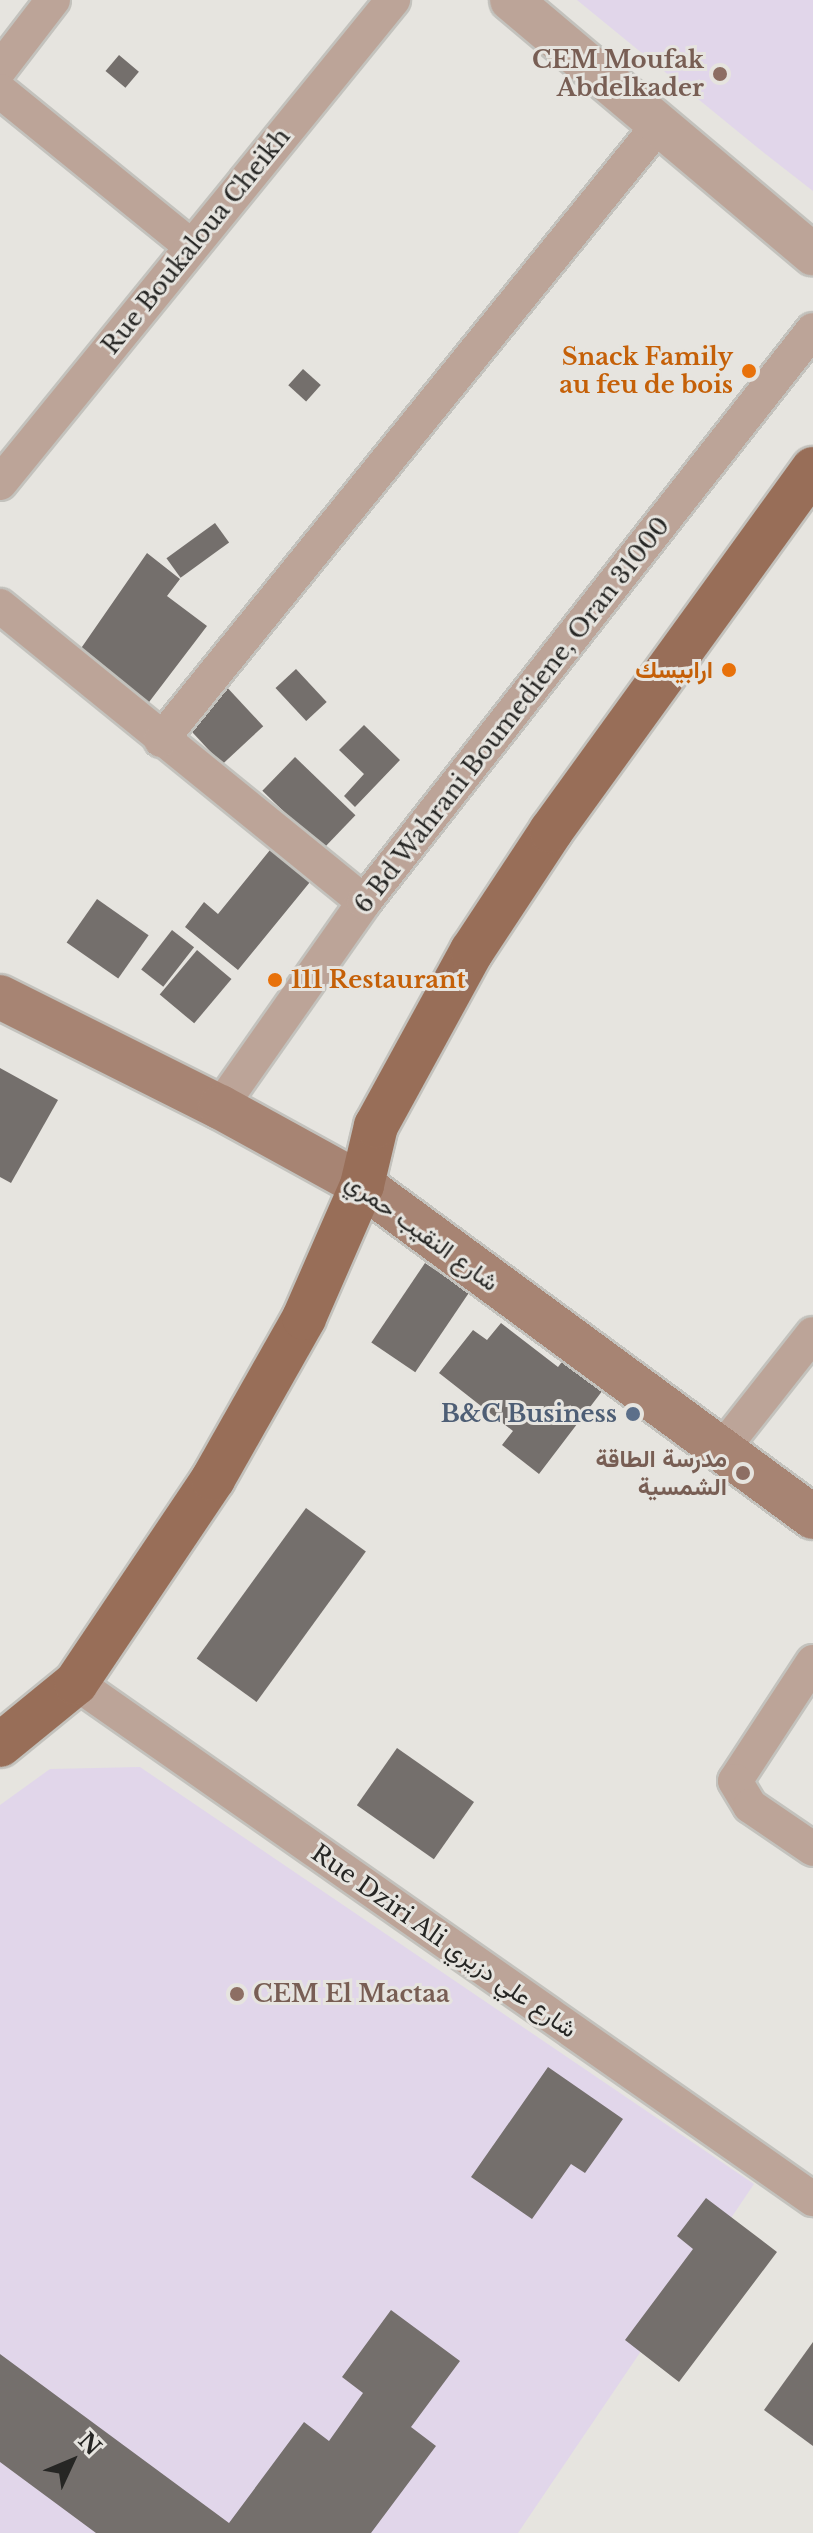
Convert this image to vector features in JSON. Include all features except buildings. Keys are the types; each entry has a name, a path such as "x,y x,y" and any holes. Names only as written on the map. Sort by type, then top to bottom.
{"main road":[{"path":"0,1745 76,1683 213,1479 304,1318 362,1185 376,1126 472,951 551,831 813,469"},
{"name":"شارع النقيب حمري","path":"0,997 220,1107 362,1185 720,1452 813,1517"}],"street":[{"path":"0,69 53,0"},
{"name":"Rue Boukaloua Cheikh","path":"0,483 393,0"},
{"path":"511,0 813,254"},
{"path":"0,91 191,246"},
{"path":"161,740 658,126"},
{"name":"6 Bd Wahrani Boumediene, Oran 31000","path":"220,1107 364,902 813,330"},
{"path":"0,606 364,902"},
{"path":"720,1452 813,1334"},
{"path":"813,1662 735,1781 750,1806 813,1849"},
{"name":"Rue Dziri Ali شارع علي دزيري","path":"76,1683 813,2199"}],"shaded area":[{"name":"CEM Moufak Abdelkader","path":"577,0 813,0 813,191 758,148"},
{"name":"CEM El Mactaa","path":"140,1767 754,2184 518,2533 0,2533 0,1805 50,1769"}],"place":[{"name":"CEM Moufak Abdelkader","path":"720,74"},
{"name":"Snack Family au feu de bois","path":"749,371"},
{"name":"ارابيسك","path":"729,670"},
{"name":"111 Restaurant","path":"275,980"},
{"name":"B&C Business","path":"633,1414"},
{"name":"مدرسة الطاقة الشمسية","path":"743,1473"},
{"name":"CEM El Mactaa","path":"237,1994"}]}
